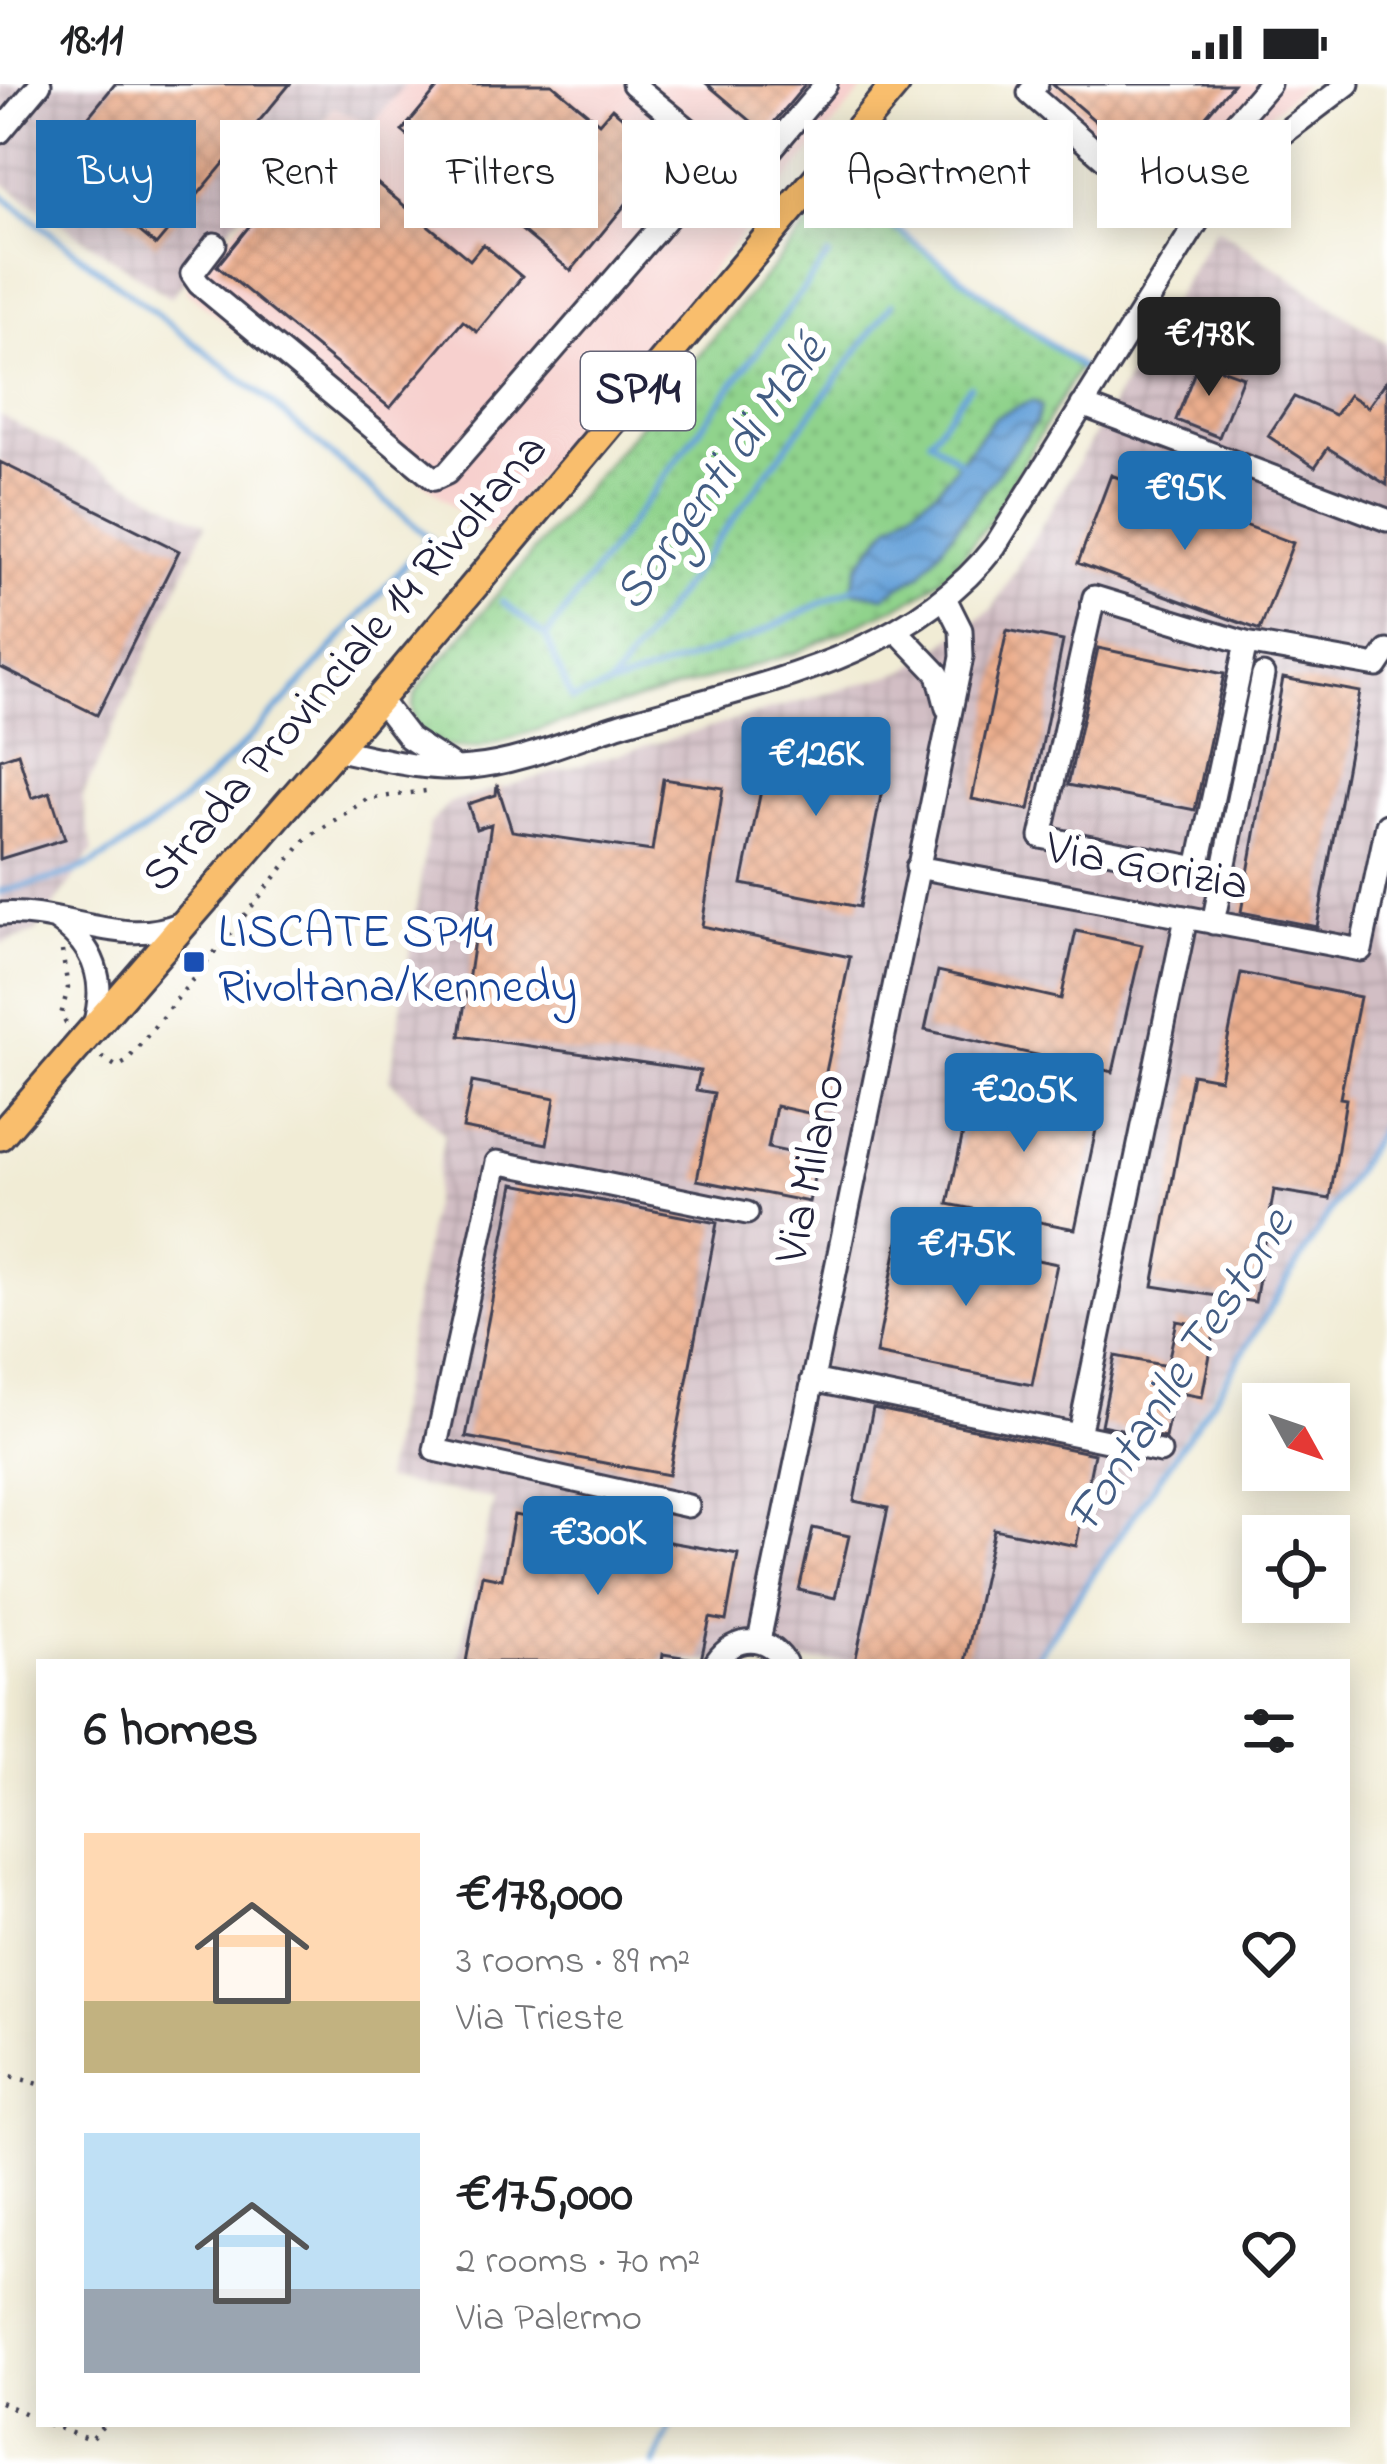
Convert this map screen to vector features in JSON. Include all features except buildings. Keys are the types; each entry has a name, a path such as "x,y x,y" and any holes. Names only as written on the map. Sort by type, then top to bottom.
{"main road":[{"name":"Strada Provinciale 14 Rivoltana","path":"0,1136 379,699 896,84"}],"street":[{"path":"0,132 40,84"},
{"path":"633,84 677,120"},
{"path":"780,143 826,84"},
{"path":"1037,84 1029,93 1161,208 1269,84"},
{"path":"334,749 457,768 484,765 801,671 897,631 946,600 995,546 1199,219 1277,138 1348,84"},
{"path":"215,244 192,274 199,284 434,479 447,472 659,228"},
{"path":"1082,405 1387,520"},
{"path":"1246,643 1198,868 1041,837 1094,597 1246,643 1377,666 1387,651"},
{"name":"Via Milano","path":"759,1641 963,649 958,622 946,600"},
{"path":"897,631 938,674 948,715"},
{"path":"1213,922 1263,675"},
{"path":"379,699 409,738 457,768"},
{"name":"Via Gorizia","path":"917,867 1361,950 1387,825"},
{"path":"0,914 50,916 139,934 184,922"},
{"path":"50,916 68,928 97,964 102,990 88,1033"},
{"path":"1079,1435 1186,918"},
{"path":"688,1506 435,1450 497,1162 747,1213"},
{"path":"812,1380 1160,1452"},
{"path":"719,1659 734,1644 759,1641 781,1659"}],"path":[{"path":"50,916 62,934 68,978 61,1018 88,1033 111,1065 121,1066 308,838 367,799 436,790"},
{"path":"0,2073 36,2083"},
{"path":"0,2402 36,2419"},
{"path":"54,2427 91,2440 102,2427"}],"shaded area":[{"path":"0,84 406,84 376,120 359,120 334,107 323,120 220,120 220,228 230,228 170,298 68,228 196,228 196,120 36,120 36,206 0,181"},
{"path":"406,84 868,84 838,120 804,120 804,160 780,189 780,120 622,120 622,228 747,228 489,535 185,290 236,228 380,228 380,120 376,120"},
{"path":"1011,84 1305,84 1263,120 1097,120 1097,157 1073,137 1073,120 1053,120"},
{"path":"335,106 360,120 324,120"},
{"path":"1215,228 1387,343 1387,1073 1380,1091 1387,1094 1387,1115 1251,1336 1032,1659 459,1659 494,1499 384,1480 444,1134 390,1080 429,825 449,803 905,671 993,608"},
{"path":"0,415 206,524 82,798 93,851 35,933 0,944"}],"green space":[{"path":"805,228 895,228 1080,366 988,524 950,571 919,596 795,653 480,747 450,747 425,736 413,717 419,687"}],"water":[{"path":"1032,401 1041,407 1036,422 922,573 884,596 851,591 858,566 890,525 938,489 995,417"}],"waterway":[{"path":"0,194 258,392 447,553"},
{"path":"895,228 1083,369"},
{"name":"Sorgenti di Malé","path":"546,637 828,256"},
{"name":"Sorgenti di Malé","path":"609,687 892,304"},
{"path":"964,465 930,439 970,386"},
{"path":"0,892 88,866 181,803 269,718 429,538"},
{"path":"502,601 546,637 572,700 747,639 859,585"},
{"name":"Fontanile Testone","path":"1035,1659 1221,1388 1387,1119"},
{"name":"Fontanile Testone","path":"654,2464 671,2427"}],"place":[{"name":"LISCATE SP14 Rivoltana/Kennedy","path":"194,962"}]}
